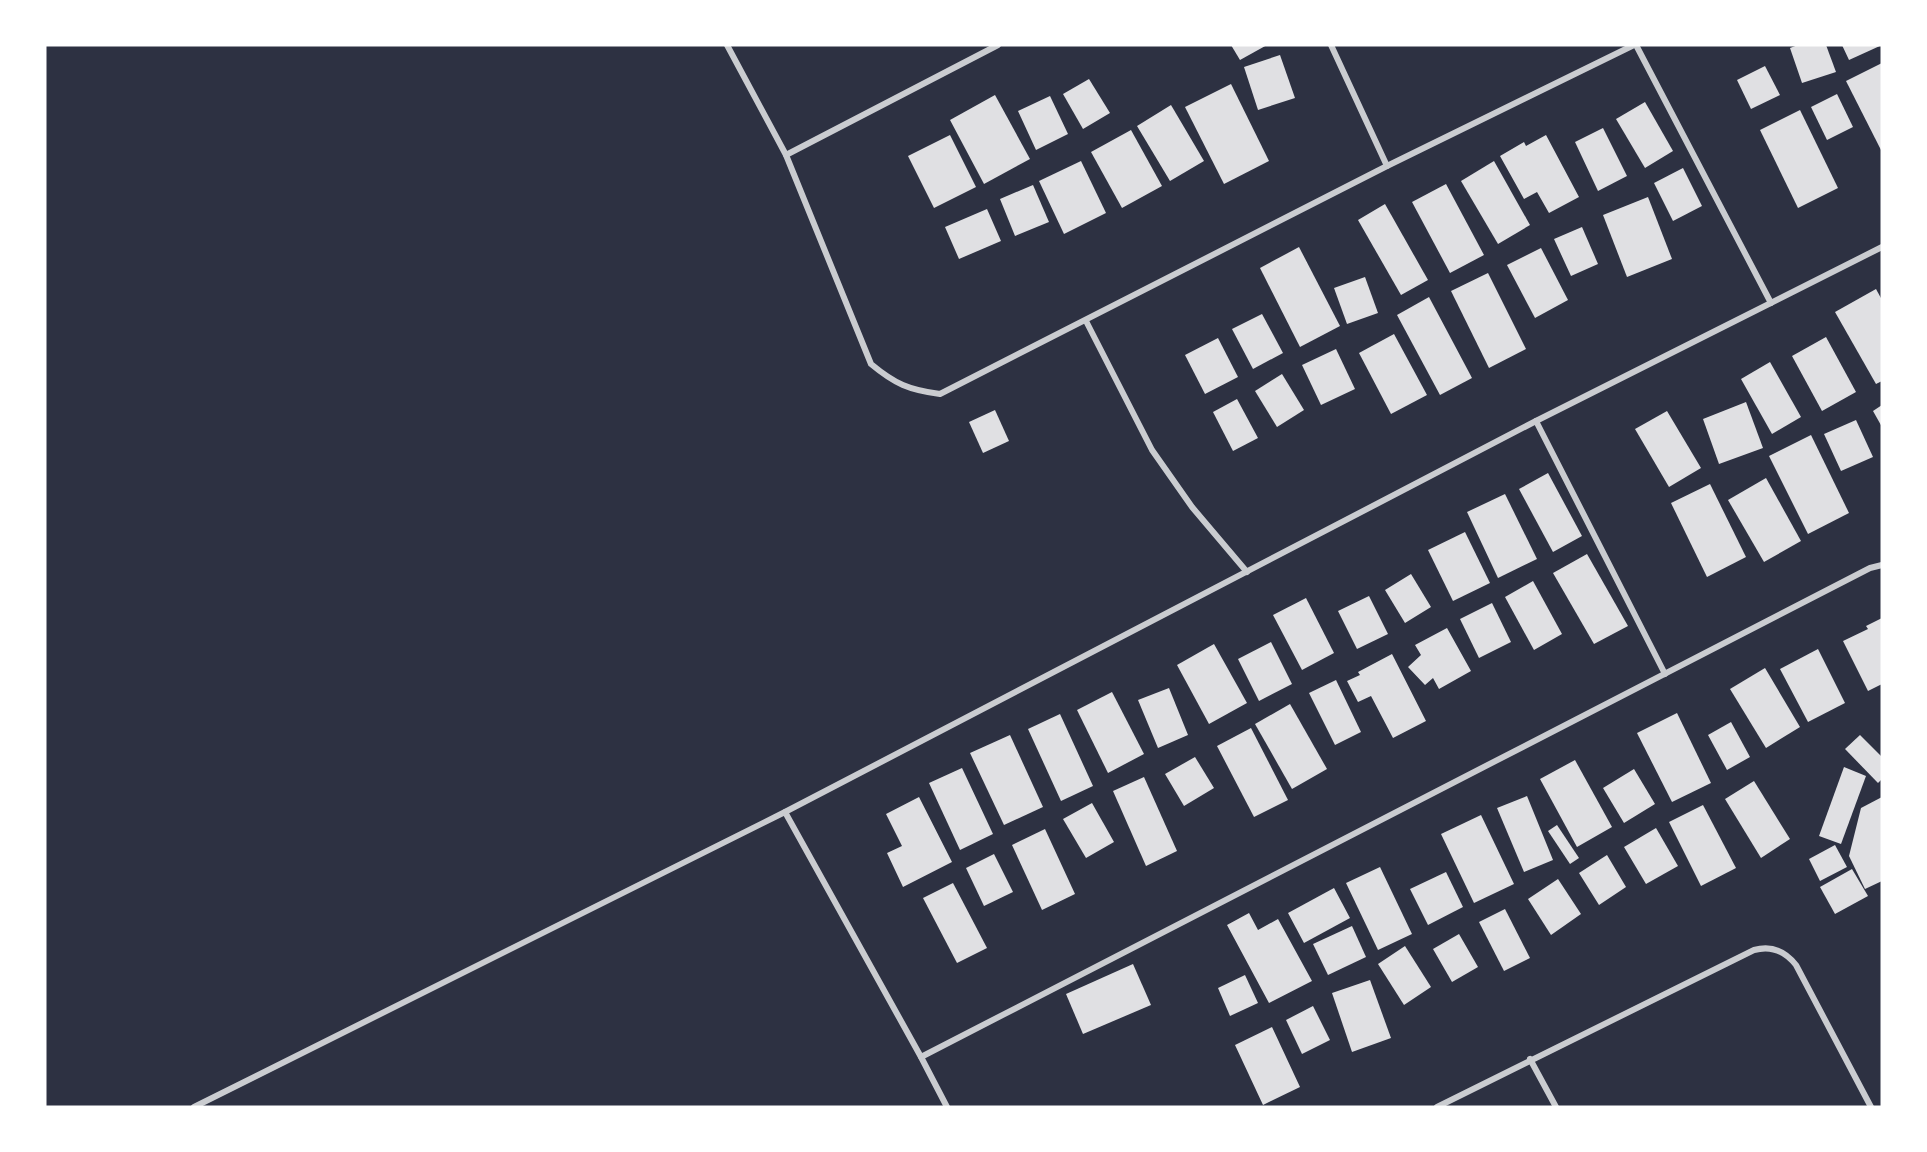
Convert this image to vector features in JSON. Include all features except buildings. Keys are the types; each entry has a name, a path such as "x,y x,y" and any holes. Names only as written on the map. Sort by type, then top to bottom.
{"street":[{"path":"727,45 786,155 871,364 888,378 914,391 940,394 1387,166 1635,45 1771,303"},
{"path":"786,155 998,45"},
{"path":"1331,45 1387,166"},
{"path":"194,1107 785,812 1536,421 1882,246"},
{"path":"1086,321 1152,450 1192,507 1247,572"},
{"path":"1536,421 1665,674"},
{"path":"921,1057 1870,568 1882,565"},
{"path":"785,812 947,1107"},
{"path":"1437,1107 1530,1059 1761,948 1776,949 1788,955 1797,965 1871,1107"},
{"path":"1530,1059 1556,1107"}]}
